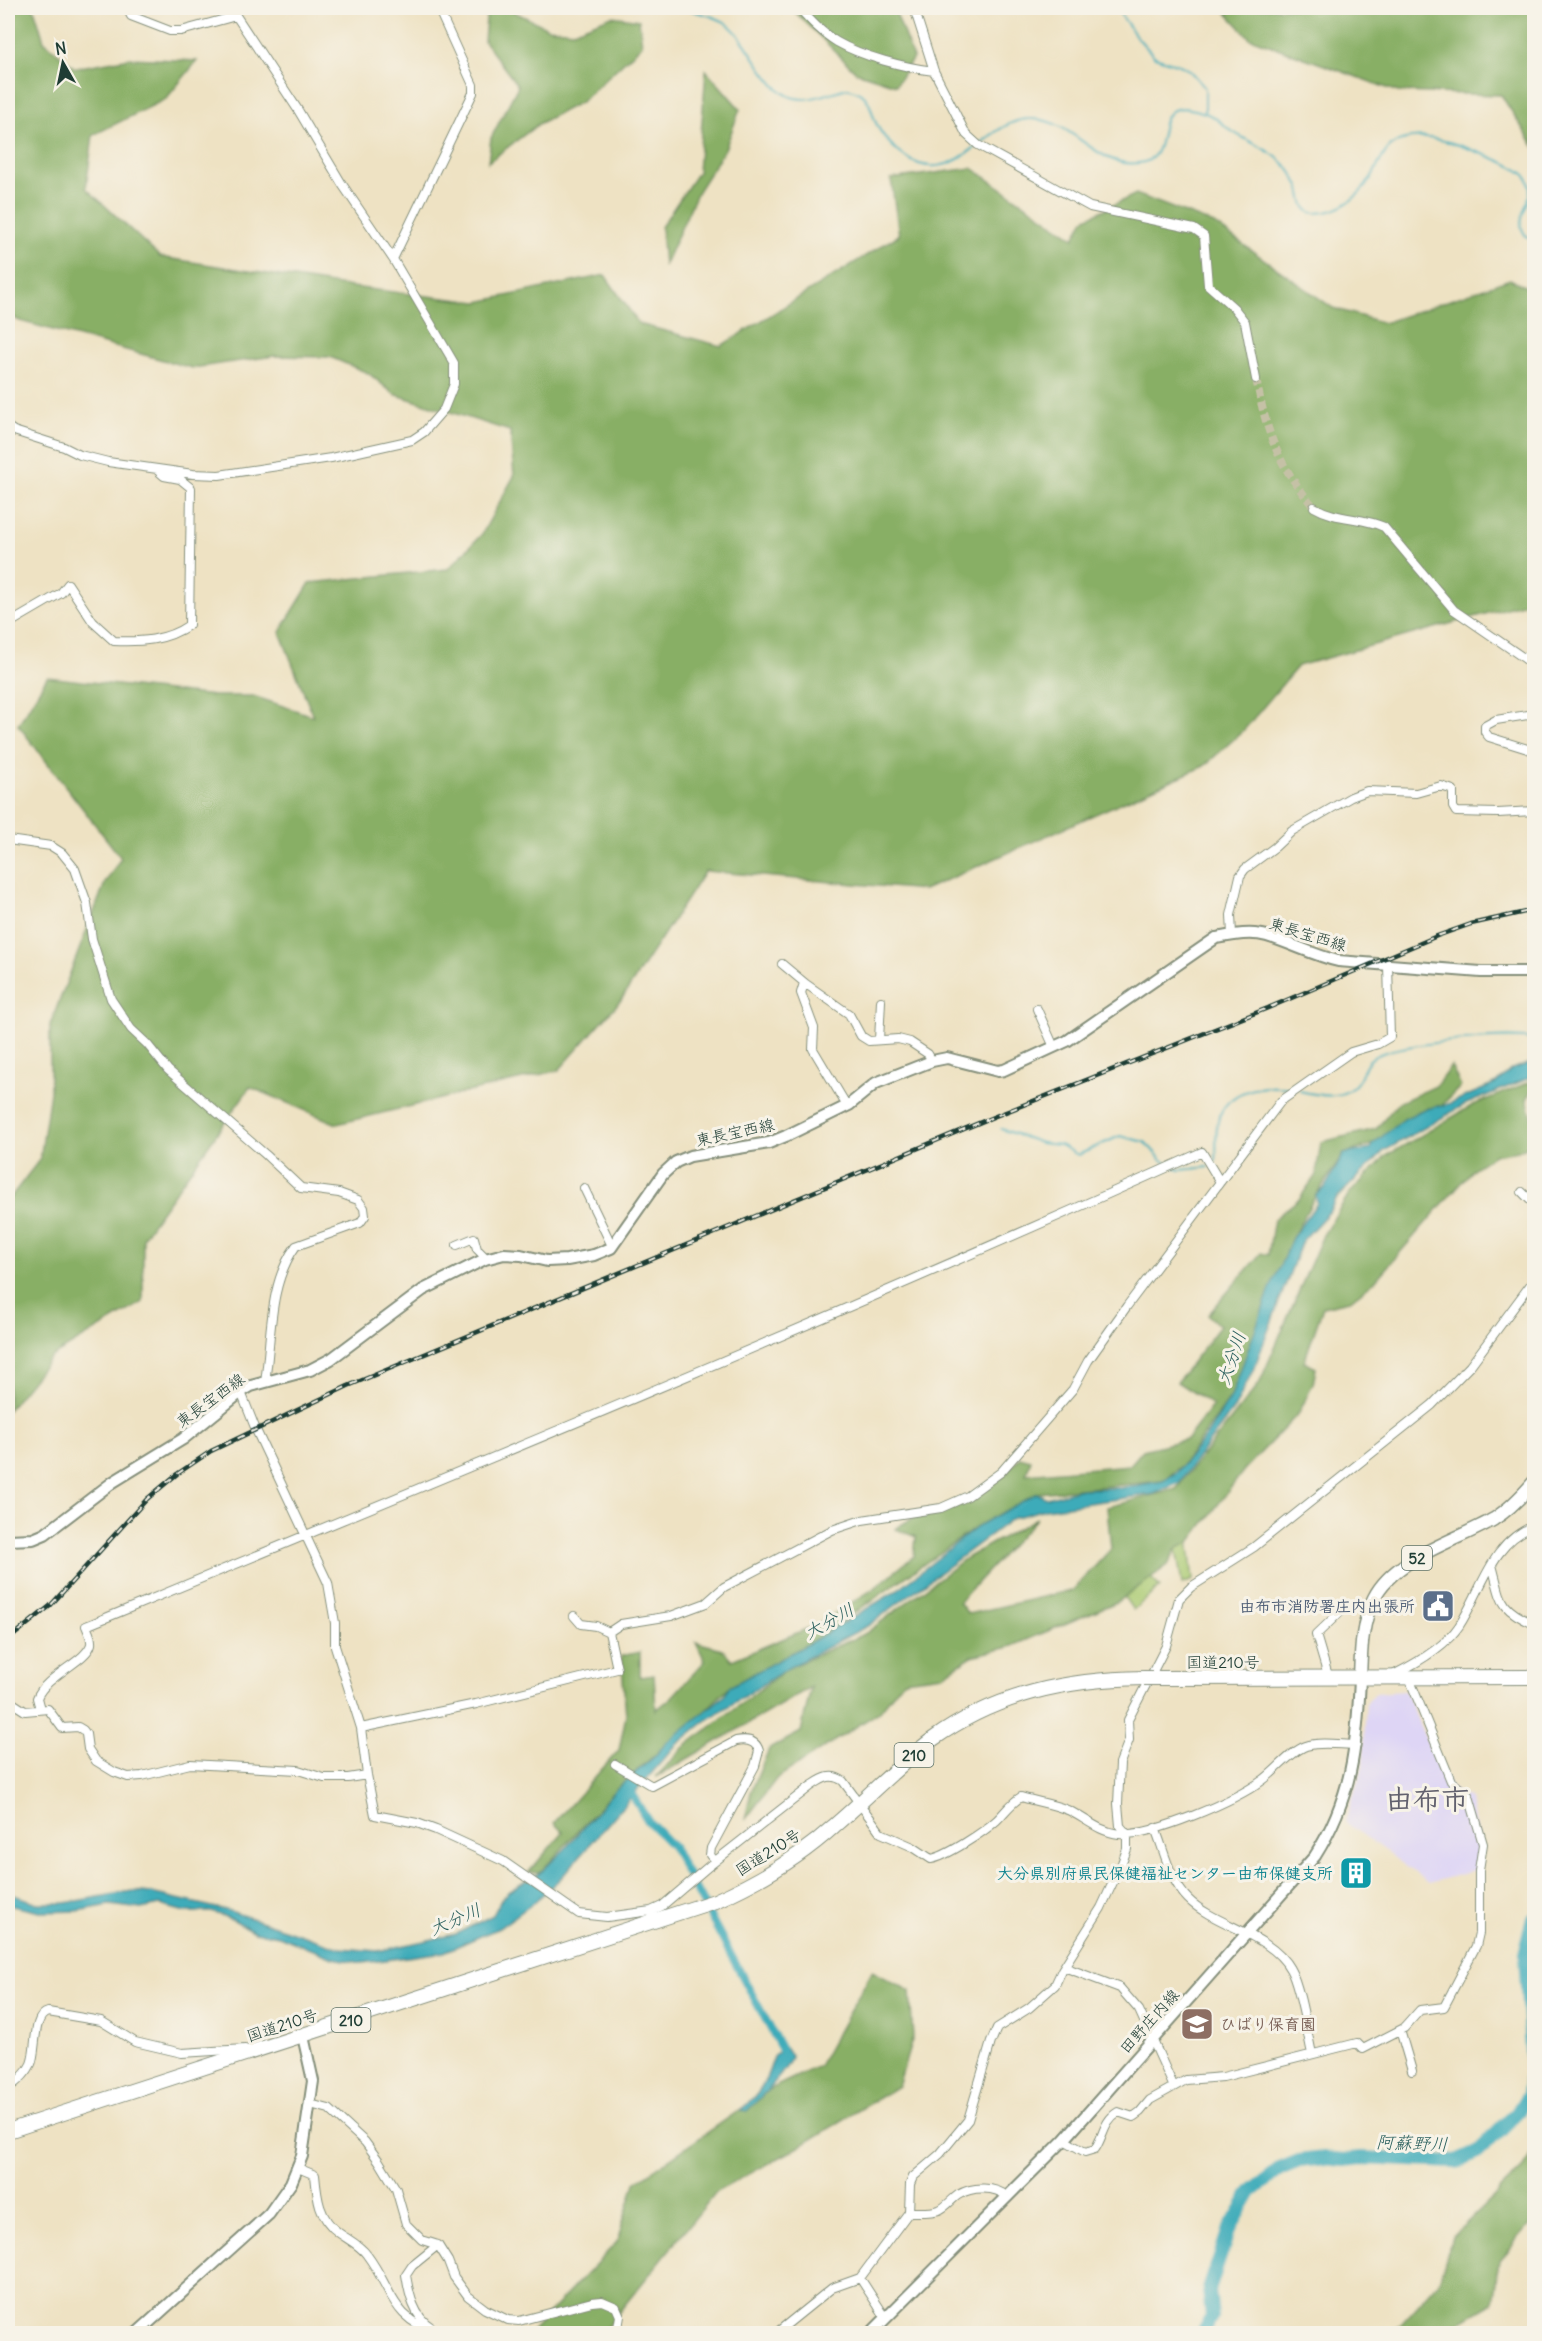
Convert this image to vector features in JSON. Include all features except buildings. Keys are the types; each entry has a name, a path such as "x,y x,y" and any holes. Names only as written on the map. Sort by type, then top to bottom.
{"highway":[{"name":"国道210号","path":"8,2131 715,1901 750,1885 790,1861 822,1837 932,1740 960,1722 992,1706 1032,1691 1105,1679 1534,1677"}],"main road":[{"name":"東長宝西線","path":"8,1540 33,1539 45,1534 113,1482 183,1439 241,1392 265,1382 310,1370 331,1359 423,1290 487,1259 504,1254 547,1261 567,1260 594,1255 612,1246 663,1174 676,1162 690,1156 769,1143 847,1106 876,1083 932,1061 947,1058 998,1071 1005,1070 1067,1041 1215,938 1232,935 1266,936 1319,957 1338,961 1481,972 1534,972"},
{"name":"52","path":"1360,1679 1366,1620 1373,1599 1387,1580 1407,1564 1502,1514 1534,1482"},
{"name":"田野庄内線","path":"870,2334 1064,2140 1300,1875 1323,1844 1345,1797 1356,1745 1360,1679"},
{"path":"136,2334 268,2214 286,2193 298,2168 310,2104 312,2073 303,2036"}],"street":[{"path":"127,8 131,16 170,31 181,31 236,16"},
{"path":"8,427 80,455 108,462 193,474 219,474 366,451 412,440 424,432 444,409 454,384 454,363 393,259 342,184 298,110 231,8"},
{"path":"393,259 473,93 473,86 438,8"},
{"path":"799,8 837,42 915,69 934,71"},
{"path":"914,8 934,71 966,134 978,145 1090,207 1194,229 1204,236 1208,285 1234,308 1245,322 1256,379"},
{"path":"8,624 61,593 68,584 93,622 114,641 141,642 170,636 189,625 191,488 180,479 164,476 155,469"},
{"path":"1314,507 1328,515 1374,522 1384,527 1454,610 1534,665"},
{"path":"1534,714 1496,720 1485,726 1485,732 1489,737 1534,751"},
{"path":"1232,935 1233,904 1240,876 1245,869 1292,831 1351,797 1367,791 1416,793 1441,786 1453,790 1453,807 1456,812 1534,811"},
{"path":"8,840 51,846 62,853 75,869 87,903 92,939 111,999 131,1029 147,1044 168,1070 301,1188 339,1193 358,1200 364,1208 365,1216 360,1223 296,1246 290,1255 273,1310 265,1382"},
{"path":"782,964 804,983 849,1014 861,1036 869,1041 910,1042 928,1054 932,1061"},
{"path":"609,1632 621,1624 671,1616 705,1603 724,1587 832,1530 862,1520 941,1508 968,1496 1001,1472 1073,1389 1088,1361 1281,1101 1351,1052 1378,1044 1390,1037 1388,965"},
{"path":"804,983 801,993 814,1028 813,1049 847,1106"},
{"path":"879,1040 881,1001"},
{"path":"1037,1009 1054,1047"},
{"path":"40,1709 37,1698 45,1685 88,1651 91,1639 86,1626 524,1446 970,1256 1202,1152 1220,1182"},
{"path":"584,1188 612,1246"},
{"path":"1522,1192 1534,1204"},
{"path":"457,1245 474,1238 477,1249 487,1259"},
{"path":"775,2334 832,2288 860,2278 909,2212 910,2184 913,2177 940,2154 968,2120 997,2028 1044,1997 1055,1985 1101,1908 1127,1849 1127,1834 1120,1826 1118,1804 1120,1763 1128,1740 1128,1720 1166,1646 1182,1595 1254,1547 1437,1401 1470,1366 1534,1280"},
{"path":"241,1392 304,1536 328,1583 335,1623 335,1646 361,1728 372,1808 378,1817 428,1827 500,1860 579,1914 612,1916 654,1910 673,1898 715,1861 823,1778 830,1776 840,1779 881,1833 913,1847 932,1859 947,1854 995,1822 1013,1802 1021,1797 1068,1810 1093,1826 1118,1834 1127,1834 1180,1821 1232,1799 1276,1771 1305,1746 1313,1744 1356,1745"},
{"path":"1385,1679 1419,1662 1456,1630 1492,1565 1510,1541 1521,1532 1534,1526"},
{"path":"1492,1565 1506,1608 1513,1615 1534,1624"},
{"path":"1329,1679 1316,1635 1341,1611"},
{"path":"574,1616 581,1624 596,1626 609,1632"},
{"path":"361,1728 476,1704 617,1669 609,1632"},
{"path":"1064,2140 1085,2152 1095,2149 1102,2139 1105,2124 1111,2116 1118,2112 1133,2117 1150,2100 1173,2085 1197,2077 1222,2077 1357,2043 1363,2049 1400,2030 1420,2010 1444,2007 1476,1946 1479,1933 1479,1870 1483,1844 1469,1796 1451,1781 1409,1678"},
{"path":"8,1700 25,1711 48,1709 62,1728 78,1727 83,1730 86,1734 88,1749 96,1761 128,1778 190,1764 298,1770 324,1778 367,1775"},
{"path":"615,1764 652,1786 736,1741 750,1740 755,1744 759,1751 755,1766 711,1848 710,1855 715,1861"},
{"path":"1155,1828 1172,1874 1186,1898 1281,1956 1291,1970 1312,2054"},
{"path":"1064,1967 1120,1988 1139,2010 1173,2085"},
{"path":"8,2088 23,2076 29,2067 34,2052 38,2019 45,2012 102,2021 135,2042 182,2053 204,2053 238,2048 245,2049 247,2054"},
{"path":"1400,2030 1412,2071"},
{"path":"310,2104 329,2109 364,2142 396,2189 406,2224 422,2240 438,2245 460,2287 485,2309 508,2320 519,2321 602,2301 616,2307 620,2316 617,2334"},
{"path":"298,2168 315,2175 317,2199 322,2214 333,2228 360,2246 397,2308 421,2326 441,2334"},
{"path":"909,2212 942,2209 958,2196 969,2191 998,2190 1008,2197"},
{"path":"438,2245 412,2266 406,2275 408,2290 420,2319 441,2334"},
{"path":"860,2278 886,2318"}],"shaded area":[{"path":"1405,1691 1430,1749 1452,1789 1470,1799 1481,1848 1477,1870 1429,1883 1345,1822 1363,1766 1366,1702 1376,1693"}],"green space":[{"path":"8,8 34,8 44,41 75,68 130,58 197,61 166,99 93,135 86,188 160,257 351,287 478,302 605,275 639,324 721,346 899,235 891,179 972,168 1074,238 1084,219 1136,194 1214,224 1333,308 1384,323 1510,279 1534,291 1534,605 1521,604 1298,666 1243,731 1204,766 924,890 705,871 621,1000 559,1070 337,1124 250,1087 143,1237 143,1302 51,1357 8,1410 8,1196 10,1198 40,1159 50,1092 50,1025 105,883 121,858 18,725 47,677 214,696 253,696 313,716 280,632 310,583 448,569 482,534 514,476 510,431 394,394 368,373 330,357 274,356 192,368 20,321 8,315"},
{"path":"487,8 506,8 548,28 573,31 612,16 639,20 642,45 581,102 540,123 488,162 491,138 518,86 484,41"},
{"path":"791,8 894,8 913,58 896,85 856,72"},
{"path":"1222,8 1534,8 1534,146 1501,95 1398,92 1250,38"},
{"path":"706,70 740,109 725,149 698,191 664,266 661,227 698,172"},
{"path":"1451,1066 1461,1086 1442,1105 1419,1111 1373,1144 1344,1154 1316,1195 1292,1238 1231,1397 1182,1465 1163,1481 1037,1493 980,1525 815,1640 729,1687 614,1791 540,1873 529,1872 563,1832 554,1823 619,1750 626,1715 621,1656 640,1652 640,1677 654,1675 656,1710 671,1698 705,1661 696,1642 722,1649 732,1660 816,1625 872,1590 914,1556 916,1537 896,1529 912,1519 970,1500 1008,1471 1020,1457 1031,1460 1026,1474 1130,1465 1143,1450 1187,1439 1213,1405 1177,1382 1220,1326 1208,1315 1261,1253 1268,1255 1274,1219 1300,1198 1316,1175 1321,1142 1376,1129 1398,1103 1436,1086"},
{"path":"1534,1080 1534,1087 1527,1099 1534,1124 1534,1143 1518,1151 1494,1155 1473,1169 1375,1281 1349,1301 1323,1307 1304,1362 1316,1368 1313,1384 1299,1413 1244,1470 1190,1542 1176,1549 1168,1565 1119,1601 1010,1647 972,1656 943,1675 904,1680 879,1712 777,1778 745,1820 751,1792 769,1749 801,1732 811,1687 656,1777 683,1748 788,1668 866,1633 966,1558 1037,1518 959,1602 968,1614 1073,1590 1111,1549 1107,1507 1176,1489 1259,1384 1323,1235 1349,1194 1386,1156 1473,1105"},
{"path":"1188,1540 1193,1580 1182,1584 1176,1549"},
{"path":"1151,1578 1160,1587 1133,1610 1124,1597"},
{"path":"872,1971 910,1991 913,2037 898,2086 799,2147 716,2192 602,2333 529,2334 617,2242 635,2183 770,2089 819,2066"},
{"path":"1534,2150 1534,2220 1499,2260 1493,2303 1441,2333 1393,2333 1439,2282 1452,2237 1521,2170"}],"water":[{"path":"1534,1062 1534,1076 1464,1105 1384,1151 1336,1199 1329,1212 1302,1241 1255,1366 1235,1407 1179,1483 1154,1494 1045,1509 1013,1518 869,1625 788,1668 707,1720 676,1745 561,1878 532,1904 499,1928 444,1952 363,1963 333,1958 279,1936 255,1932 234,1920 212,1912 185,1912 160,1905 141,1909 110,1905 77,1911 40,1912 8,1905 8,1893 37,1903 65,1903 132,1891 151,1893 230,1911 340,1948 378,1951 456,1934 493,1915 502,1898 509,1891 540,1873 565,1849 614,1791 654,1757 667,1742 724,1696 729,1687 815,1640 896,1591 980,1525 1037,1493 1046,1498 1082,1489 1121,1488 1163,1481 1177,1472 1206,1436 1231,1397 1270,1289 1292,1238 1317,1203 1316,1195 1325,1187 1344,1154 1371,1149 1373,1144 1404,1119 1422,1110 1448,1104 1495,1084 1512,1069"},
{"path":"786,2048 791,2056 785,2069 747,2111 740,2110 759,2092 775,2054"}],"waterway":[{"path":"686,8 726,23 735,31 770,80 791,97 809,99 848,88 861,94 867,100 879,129 888,141 900,153 919,164 935,166 949,163 962,157 1000,129 1013,122 1028,119 1044,120 1058,125 1109,158 1123,163 1139,163 1151,159 1158,150 1166,118 1172,111 1183,108 1210,115 1230,130 1282,161 1293,175 1306,208 1316,213 1335,210 1358,194 1392,145 1410,138 1429,138 1458,145 1522,172 1530,185 1522,227 1525,235 1534,242"},
{"path":"1116,8 1155,57 1182,66 1190,71 1205,88 1205,111"},
{"path":"1300,1091 1324,1095 1346,1092 1358,1081 1371,1059 1392,1050 1433,1043 1481,1039 1534,1040"},
{"path":"1213,1163 1216,1160 1218,1121 1229,1101 1249,1090 1272,1087 1294,1089"},
{"path":"1001,1129 1041,1143 1060,1145 1078,1155 1120,1136 1145,1142 1169,1164"},
{"path":"1174,1167 1180,1170 1209,1167"},
{"path":"630,1791 648,1821 673,1847 782,2050"},
{"name":"阿蘇野川","path":"1201,2334 1212,2317 1209,2290 1228,2232 1251,2192 1282,2168 1299,2161 1324,2158 1456,2162 1478,2152 1517,2113 1529,2093 1532,2066 1525,1954 1534,1918"}],"tunnel":[{"path":"1256,379 1264,416 1275,447 1291,476 1314,507"}],"railway":[{"path":"8,1640 50,1606 147,1499 177,1474 211,1451 348,1386 993,1117 1268,1008 1437,936 1471,924 1534,910"}],"place":[{"name":"由布市消防署庄内出張所","path":"1438,1606"},
{"name":"大分県別府県民保健福祉センター由布保健支所","path":"1356,1873"},
{"name":"ひばり保育園","path":"1197,2024"}],"district":[{"name":"由布市","path":"1427,1799"}],"water label":[{"name":"大分川","path":"1231,1358"},
{"name":"大分川","path":"829,1621"},
{"name":"大分川","path":"455,1919"}]}
